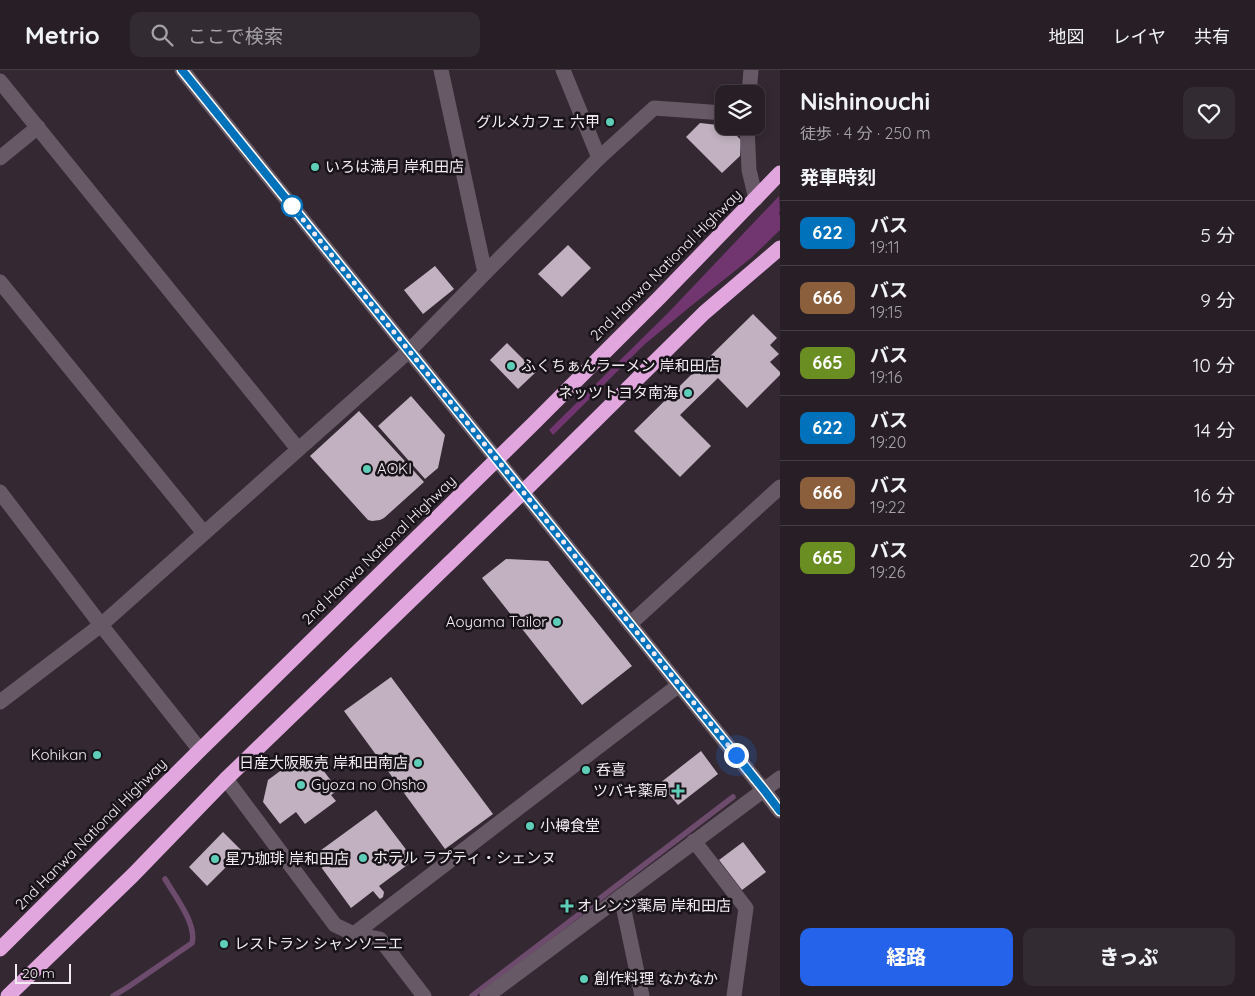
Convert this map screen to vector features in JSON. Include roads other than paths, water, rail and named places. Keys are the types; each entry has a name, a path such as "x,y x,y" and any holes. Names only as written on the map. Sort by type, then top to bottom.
{"highway":[{"name":"2nd Hanwa National Highway","path":"0,949 200,750 497,460 778,175"},
{"path":"8,996 133,875 226,779 523,492 704,313 779,248"}],"street":[{"path":"182,70 780,811"},
{"path":"441,70 485,273"},
{"path":"563,70 599,158"},
{"path":"750,85 751,70"},
{"path":"0,81 298,450"},
{"path":"0,702 101,625 298,450 408,350 599,158 654,108 715,112"},
{"path":"0,158 38,127"},
{"path":"747,135 748,170 756,199"},
{"path":"0,282 204,533"},
{"path":"630,624 780,487"},
{"path":"0,492 101,625 200,750"},
{"path":"354,934 678,684"},
{"path":"487,996 780,778"},
{"path":"226,779 334,925 354,934 380,939 424,996"},
{"path":"694,841 746,908 734,996"},
{"path":"621,896 642,996"}],"waterway":[{"path":"472,996 733,797"},
{"path":"113,996 192,943 193,935 188,919 165,879"}],"place":[{"name":"グルメカフェ 六甲","path":"610,122"},
{"name":"いろは満月 岸和田店","path":"315,167"},
{"name":"ふくちぁんラーメン 岸和田店","path":"511,366"},
{"name":"ネッツトヨタ南海","path":"688,393"},
{"name":"AOKI","path":"367,469"},
{"name":"Aoyama Tailor","path":"557,622"},
{"name":"Kohikan","path":"97,755"},
{"name":"日産大阪販売 岸和田南店","path":"418,763"},
{"name":"呑喜","path":"586,770"},
{"name":"Gyoza no Ohsho","path":"301,785"},
{"name":"ツバキ薬局","path":"678,791"},
{"name":"小樽食堂","path":"530,826"},
{"name":"ホテル ラプティ・シェンヌ","path":"363,858"},
{"name":"星乃珈琲 岸和田店","path":"215,859"},
{"name":"オレンジ薬局 岸和田店","path":"567,906"},
{"name":"レストラン シャンソニエ","path":"224,944"},
{"name":"創作料理 なかなか","path":"584,979"}]}
